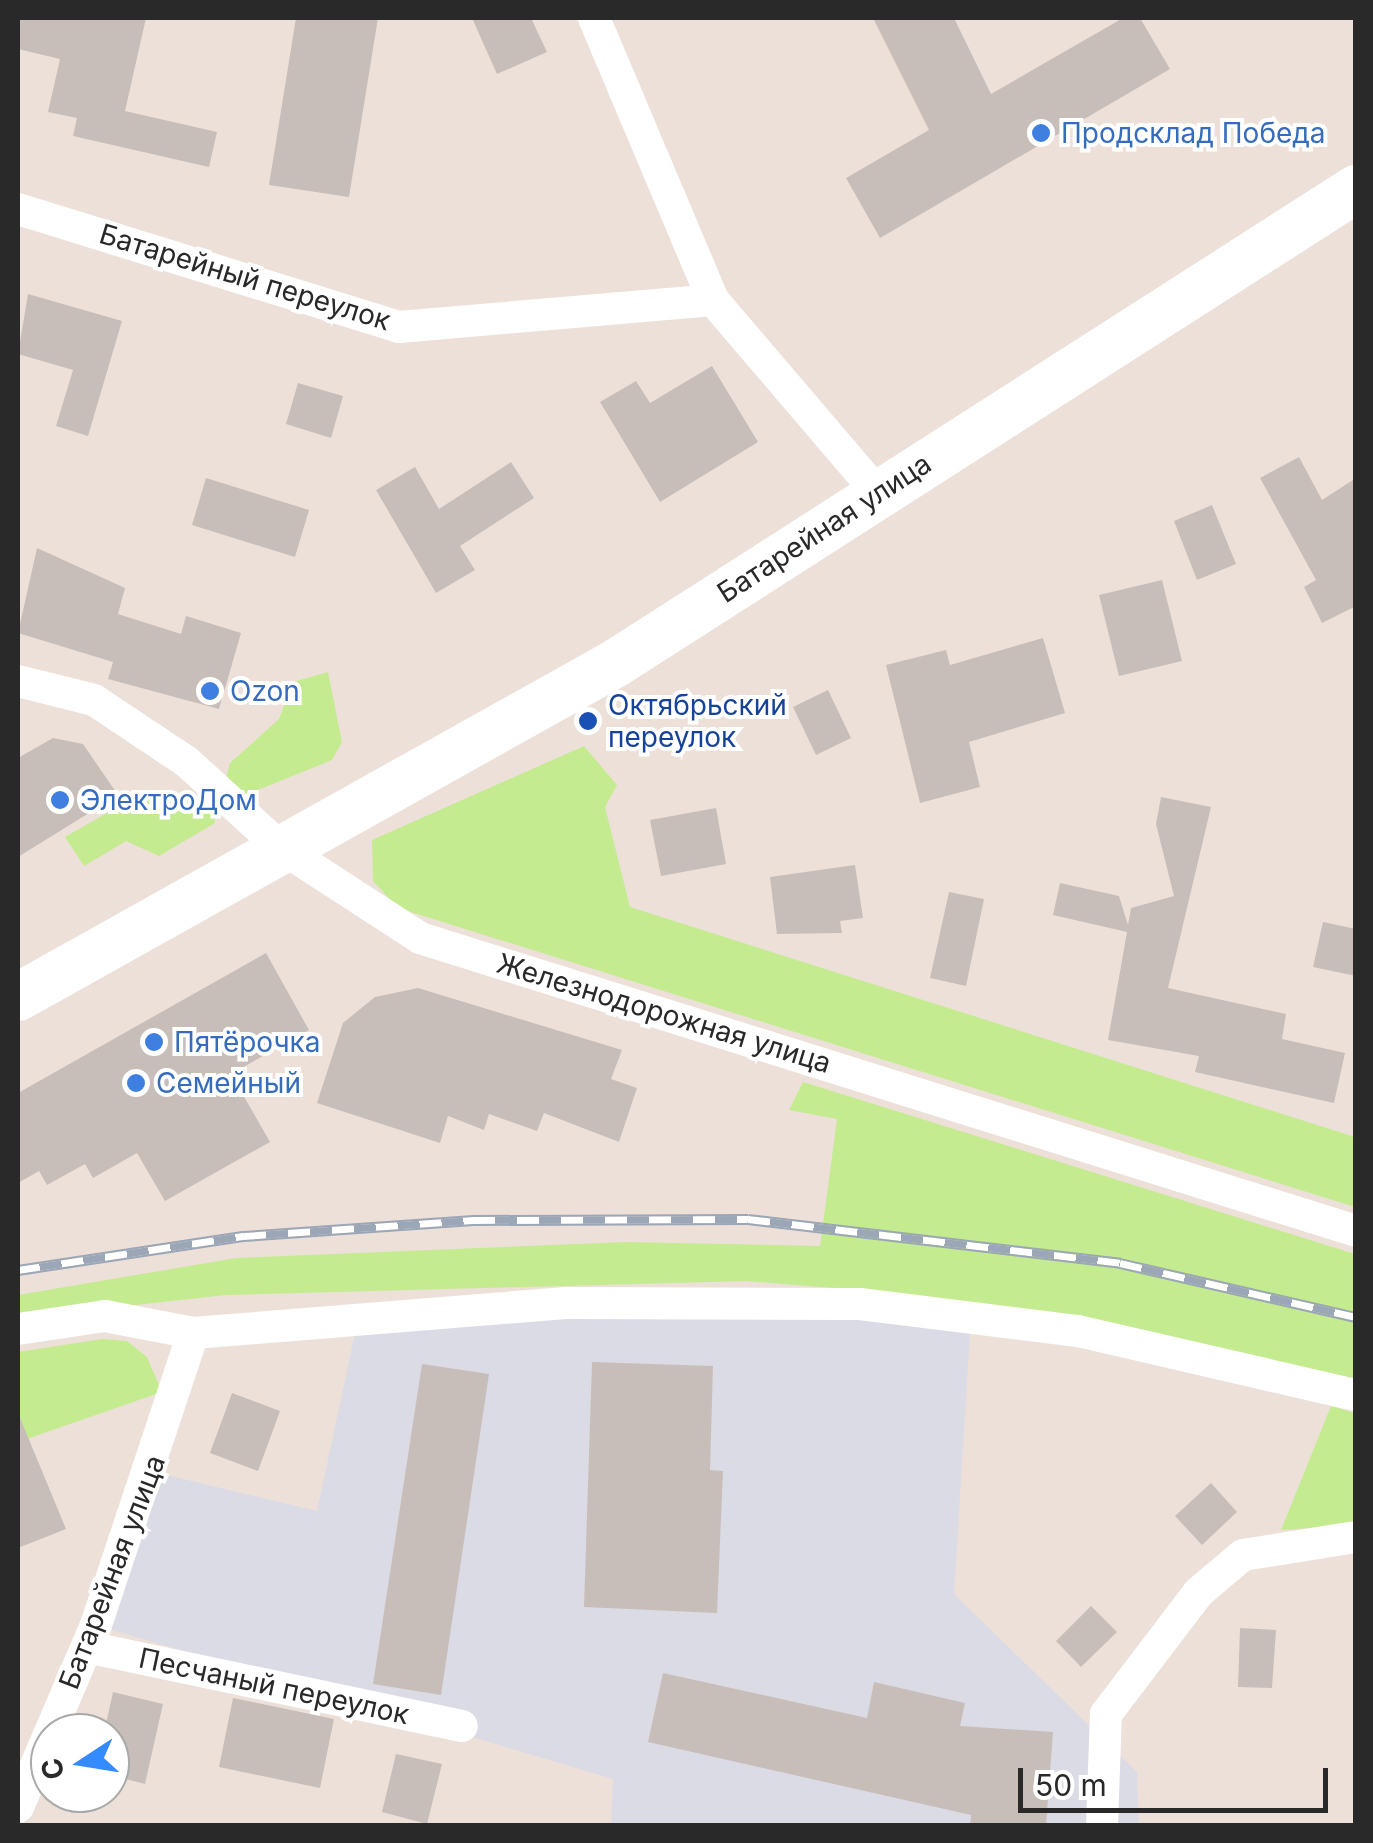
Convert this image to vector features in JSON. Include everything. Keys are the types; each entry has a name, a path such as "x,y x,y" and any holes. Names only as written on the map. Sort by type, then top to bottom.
{"main road":[{"name":"Батарейная улица","path":"280,847 616,663 1356,189"},
{"path":"18,996 280,847"}],"street":[{"path":"594,18 713,300 878,493"},
{"name":"Батарейный переулок","path":"18,209 399,327 713,300"},
{"path":"18,680 94,700 187,762 280,847"},
{"name":"Железнодорожная улица","path":"280,847 420,938 1356,1231"},
{"path":"18,1328 105,1316 194,1333 566,1302 860,1304 1078,1331 1356,1394"},
{"name":"Батарейная улица","path":"18,1807 87,1647 194,1333"},
{"path":"1102,1826 1106,1714 1199,1592 1243,1555 1356,1537"},
{"name":"Песчаный переулок","path":"87,1647 462,1726"}],"shaded area":[{"path":"359,1314 971,1318 954,1594 1137,1772 1139,1825 611,1825 613,1779 96,1625 150,1471 317,1511"}],"green space":[{"path":"328,672 342,742 332,760 238,798 225,782 230,763 279,719 293,682"},
{"path":"584,746 617,785 605,807 630,907 1355,1137 1355,1207 398,908 373,881 372,840"},
{"path":"186,796 214,811 215,823 159,856 126,841 84,866 65,837 128,801"},
{"path":"803,1082 1355,1254 1356,1383 846,1289 746,1281 226,1295 18,1318 18,1295 236,1258 626,1242 820,1246 837,1119 789,1110"},
{"path":"102,1339 127,1341 147,1357 162,1392 18,1442 18,1352"},
{"path":"1331,1406 1355,1413 1355,1525 1281,1530"}],"building":[{"path":"18,18 146,18 125,111 217,132 209,167 73,136 77,118 48,112 60,59 18,49"},
{"path":"296,18 378,18 349,197 269,185"},
{"path":"472,18 531,18 547,52 497,74"},
{"path":"873,18 954,18 991,94 1123,18 1140,18 1170,69 880,238 846,178 929,130"},
{"path":"28,294 122,321 88,436 56,426 73,370 18,354"},
{"path":"712,366 758,442 660,502 600,402 636,381 650,403"},
{"path":"298,383 343,396 331,438 286,424"},
{"path":"1299,457 1322,500 1356,478 1356,606 1322,623 1304,587 1316,580 1260,478"},
{"path":"511,462 534,498 460,546 475,570 436,593 376,490 415,467 439,509"},
{"path":"206,478 309,510 295,557 192,525"},
{"path":"1212,505 1236,564 1197,580 1174,521"},
{"path":"37,548 125,588 118,614 181,634 186,616 241,633 219,709 108,679 113,662 18,633"},
{"path":"1162,580 1182,661 1119,676 1099,595"},
{"path":"1043,638 1065,713 969,742 980,787 920,803 886,665 946,650 950,665"},
{"path":"828,690 851,738 816,755 793,707"},
{"path":"53,738 83,744 118,795 18,857 18,758"},
{"path":"1161,797 1211,807 1168,988 1286,1014 1282,1039 1345,1053 1334,1103 1195,1072 1199,1056 1108,1040 1127,932 1053,915 1060,883 1119,896 1128,925 1131,908 1174,896 1156,824"},
{"path":"716,808 726,864 661,876 650,820"},
{"path":"855,865 863,918 840,921 842,933 777,934 770,877"},
{"path":"949,892 984,899 966,986 930,978"},
{"path":"1323,922 1356,929 1356,976 1313,967"},
{"name":"Семейный","path":"266,953 309,1030 231,1074 270,1142 165,1201 137,1153 93,1178 85,1164 47,1185 39,1171 18,1183 18,1093"},
{"path":"418,988 622,1050 611,1079 637,1088 619,1142 544,1113 537,1131 489,1114 484,1130 448,1116 440,1143 317,1103 343,1023 375,997"},
{"path":"592,1362 713,1366 710,1470 723,1471 717,1613 584,1607"},
{"path":"422,1364 489,1374 441,1695 373,1684"},
{"path":"232,1393 280,1411 258,1471 210,1453"},
{"path":"18,1413 66,1529 18,1548"},
{"path":"1211,1483 1237,1512 1202,1545 1175,1516"},
{"path":"1091,1606 1117,1632 1081,1667 1056,1641"},
{"path":"1240,1628 1276,1630 1272,1688 1238,1687"},
{"path":"663,1673 867,1718 874,1682 965,1703 960,1726 1053,1732 1046,1826 970,1826 971,1815 648,1742"},
{"path":"113,1692 163,1704 145,1784 130,1780 130,1713 108,1713"},
{"path":"233,1698 334,1719 320,1788 219,1767"},
{"path":"396,1754 442,1764 427,1824 382,1812"}],"railway":[{"path":"18,1270 244,1236 473,1220 748,1219 1120,1263 1356,1317"}],"place":[{"name":"Продсклад Победа","path":"1041,133"},
{"name":"Ozon","path":"210,691"},
{"name":"Октябрьский переулок","path":"588,721"},
{"name":"ЭлектроДом","path":"60,800"},
{"name":"Пятёрочка","path":"154,1042"},
{"name":"Семейный","path":"136,1083"}]}
